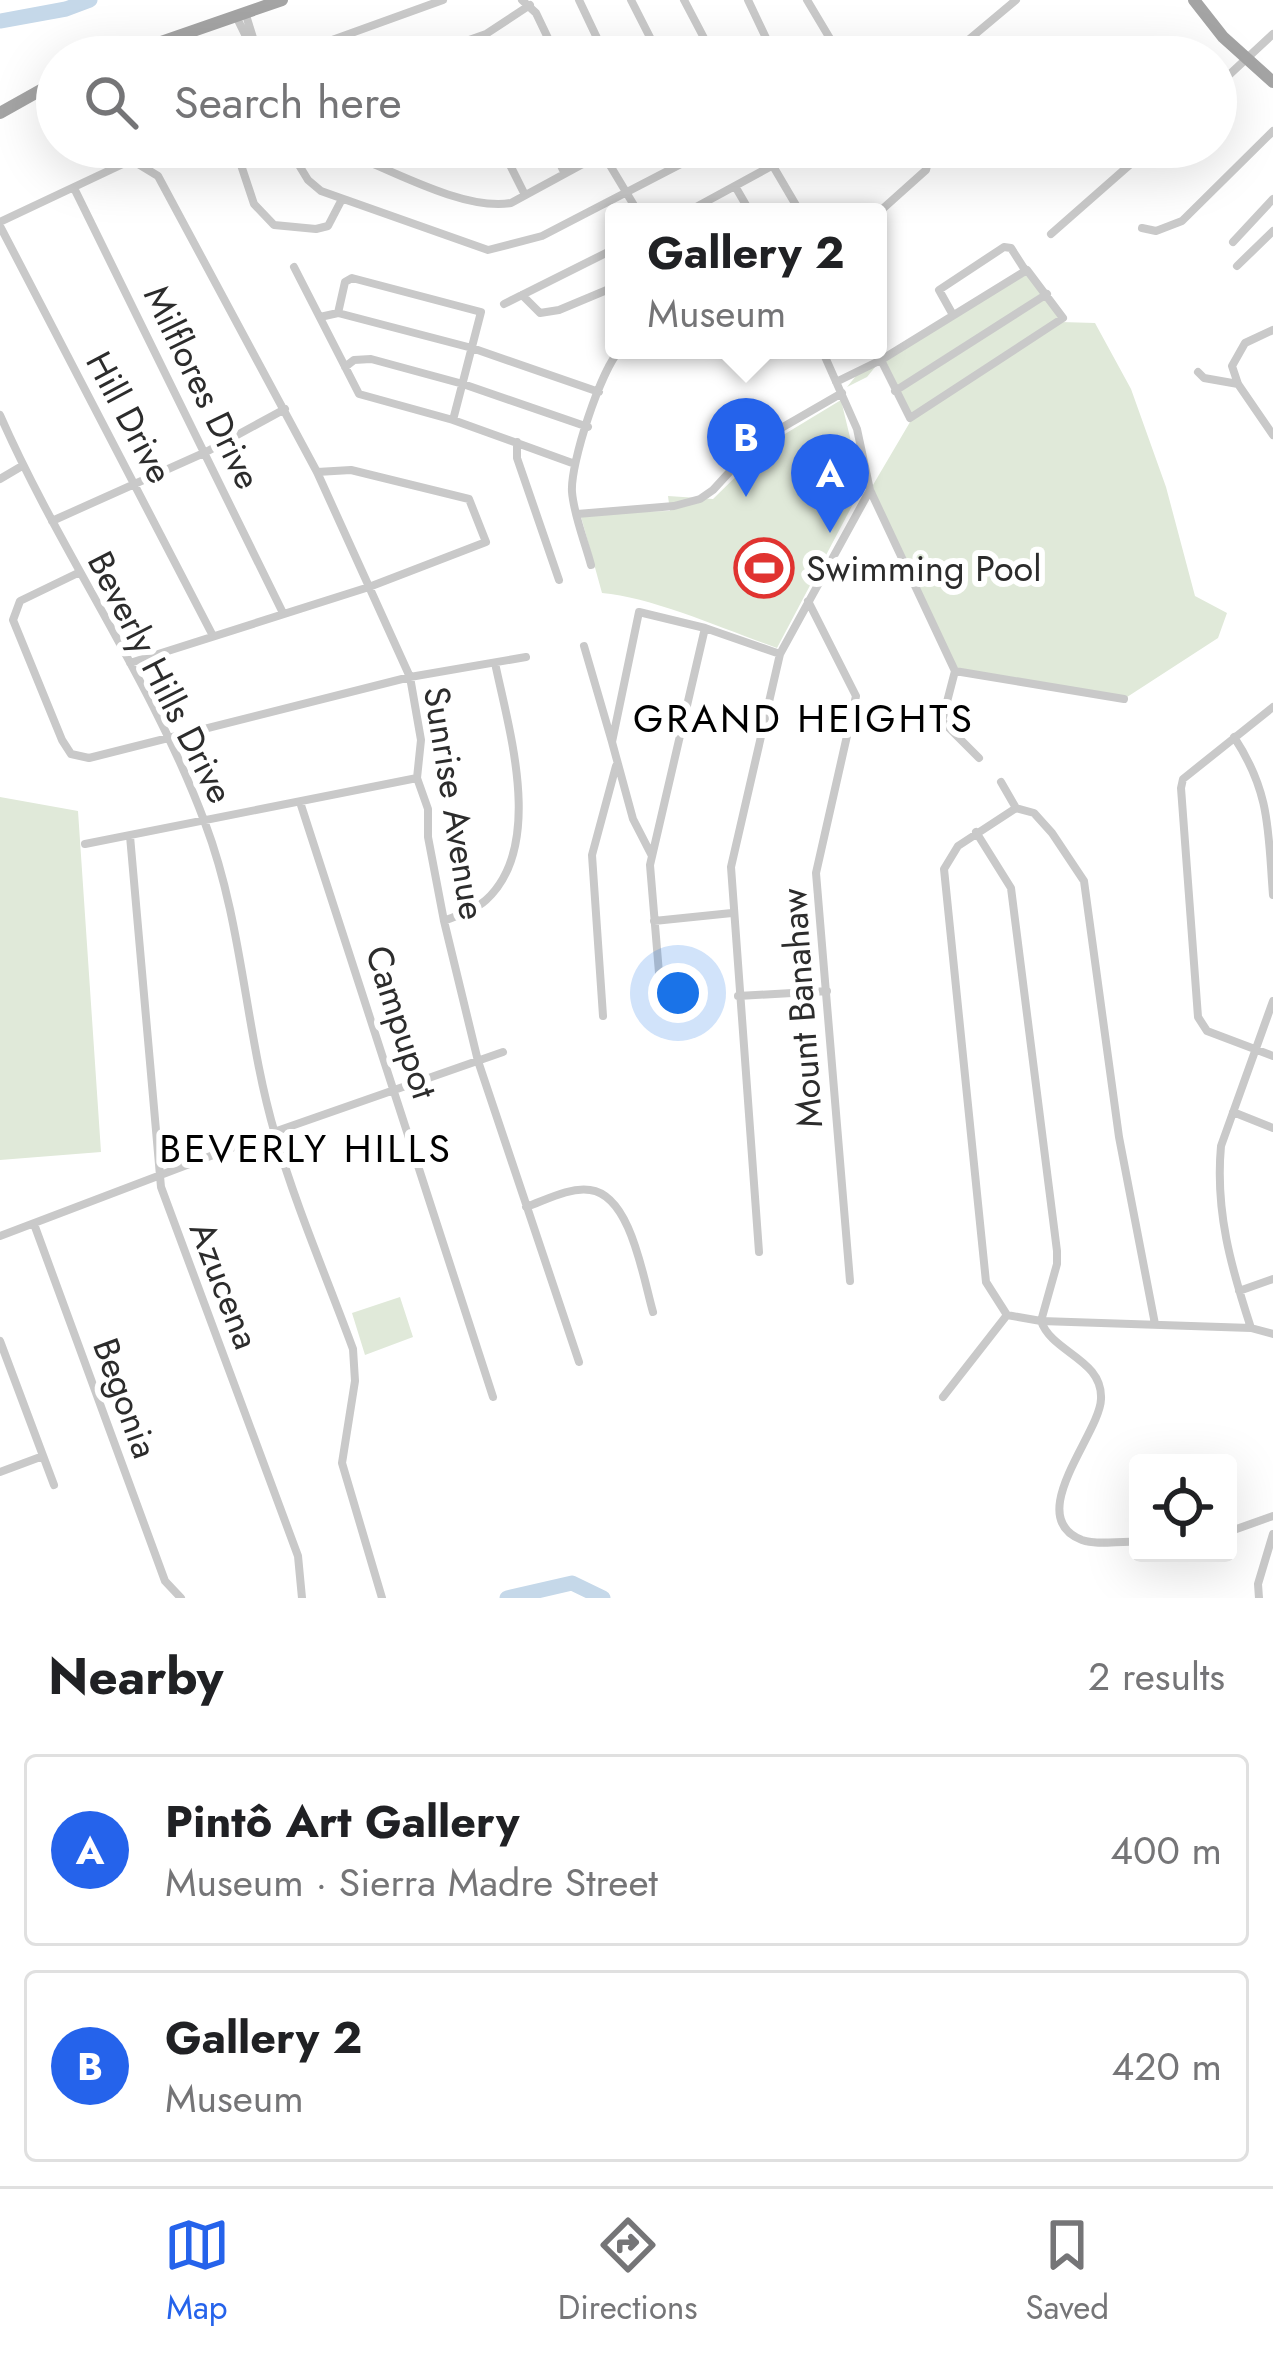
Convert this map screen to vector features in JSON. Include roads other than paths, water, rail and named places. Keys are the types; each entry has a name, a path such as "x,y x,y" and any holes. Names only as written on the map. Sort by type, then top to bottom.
{"main road":[{"path":"240,14 263,0"},
{"path":"178,36 282,0"},
{"path":"1194,0 1225,36"},
{"path":"1237,50 1273,82"},
{"path":"0,113 36,93"}],"street":[{"path":"343,36 442,0"},
{"path":"579,0 596,36"},
{"path":"631,0 649,36"},
{"path":"684,0 703,36"},
{"path":"748,0 766,36"},
{"path":"807,0 828,36"},
{"path":"973,36 1016,0"},
{"path":"480,36 526,3 543,36"},
{"path":"240,14 249,36"},
{"path":"1237,68 1273,34"},
{"path":"1237,166 1273,130"},
{"name":"Sunrise Avenue","path":"74,188 115,168"},
{"name":"Sunrise Avenue","path":"144,168 164,182 285,409 410,677 421,740 417,778 428,809 428,837 444,921 478,1061 579,1362"},
{"path":"242,168 254,204 274,225 328,226 341,201"},
{"path":"301,168 308,180 341,201 488,250 542,236 605,206"},
{"path":"386,168 473,202 496,206 526,195 571,168"},
{"path":"512,168 526,195"},
{"path":"562,168 564,172"},
{"path":"612,168 634,203"},
{"path":"610,203 675,168"},
{"path":"708,203 769,168"},
{"path":"774,168 795,203"},
{"path":"887,205 927,168"},
{"path":"1051,234 1126,168"},
{"path":"1142,228 1156,231 1181,221 1235,168"},
{"path":"735,187 745,203"},
{"path":"0,224 74,188"},
{"name":"Milflores Drive","path":"74,188 282,611"},
{"path":"1233,242 1273,199"},
{"name":"Hill Drive","path":"0,224 212,634"},
{"path":"1237,266 1273,231"},
{"path":"836,382 881,360 908,418 1061,322 1062,316 1011,248 1004,247 939,290 953,315"},
{"path":"504,304 605,254"},
{"path":"294,267 359,394 453,420 575,464"},
{"path":"887,356 1025,270"},
{"path":"338,313 345,282 352,278 482,312 453,420"},
{"path":"522,295 540,313 605,291"},
{"path":"895,391 1047,294"},
{"path":"320,317 338,313 472,348 599,392"},
{"path":"1273,330 1245,343 1232,366 1238,384 1273,434"},
{"path":"345,367 354,360 371,359 463,384 588,427"},
{"path":"591,565 572,490 575,464 612,359"},
{"path":"826,359 857,429 870,490 955,670 942,721 979,758"},
{"path":"1198,372 1204,378 1238,384"},
{"path":"577,514 700,500 757,442 842,393"},
{"path":"52,521 206,452 285,409"},
{"name":"Beverly Hills Drive","path":"0,415 22,466 169,740 205,823 230,901 274,1132 352,1349 355,1381 342,1463 382,1598"},
{"path":"517,442 517,458 559,580"},
{"path":"0,478 22,466"},
{"path":"130,663 369,587 486,542 469,499 351,470 317,472"},
{"path":"759,1252 731,868 780,654 870,490"},
{"path":"80,572 20,601 14,620 62,740 71,754 89,758 410,677 526,657"},
{"name":"Mount Banahaw","path":"808,602 856,696 816,873 850,1281"},
{"path":"612,742 642,610 780,654"},
{"path":"662,1009 652,856 705,628"},
{"path":"584,646 633,819 652,856"},
{"path":"444,921 483,903 513,860 517,768 495,663"},
{"path":"955,670 1124,699"},
{"path":"1273,707 1183,779 1181,788 1198,1017 1207,1031 1273,1056"},
{"path":"1234,737 1269,799 1273,896"},
{"path":"602,1016 592,855 616,765"},
{"path":"85,844 417,778"},
{"path":"1001,782 1016,808"},
{"name":"Campupot","path":"300,802 493,1397"},
{"path":"1155,1324 1119,1137 1084,881 1069,853 1034,813 1016,808 958,846 944,869 982,1269 1007,1315 1041,1322 1252,1328 1273,1334"},
{"path":"976,832 1011,888 1057,1251 1041,1322 1051,1340 1084,1363 1097,1381 1102,1401 1066,1481 1059,1509 1062,1522 1084,1540 1129,1542"},
{"name":"Azucena","path":"130,836 165,1201 298,1556 302,1598"},
{"path":"654,921 732,913"},
{"path":"739,996 827,991"},
{"path":"1252,1328 1221,1223 1221,1146 1273,1001"},
{"path":"0,1236 503,1052"},
{"path":"1233,1112 1273,1128"},
{"path":"526,1207 572,1190 607,1196 624,1215 653,1312"},
{"name":"Begonia","path":"34,1224 137,1509 170,1589 182,1598"},
{"path":"1239,1292 1273,1279"},
{"path":"943,1397 1007,1315"},
{"path":"0,1341 54,1485"},
{"path":"0,1472 43,1456"},
{"path":"1237,1529 1273,1516"},
{"path":"1259,1598 1258,1584 1273,1534"}],"waterway":[{"path":"0,21 90,0"},
{"path":"507,1598 572,1583 603,1598"}],"place":[{"name":"Gallery 2","path":"746,497"},
{"name":"Pintô Art Gallery","path":"830,533"},
{"name":"Swimming Pool","path":"764,568"}],"district":[{"name":"GRAND HEIGHTS","path":"804,718"},
{"name":"BEVERLY HILLS","path":"306,1148"}]}
